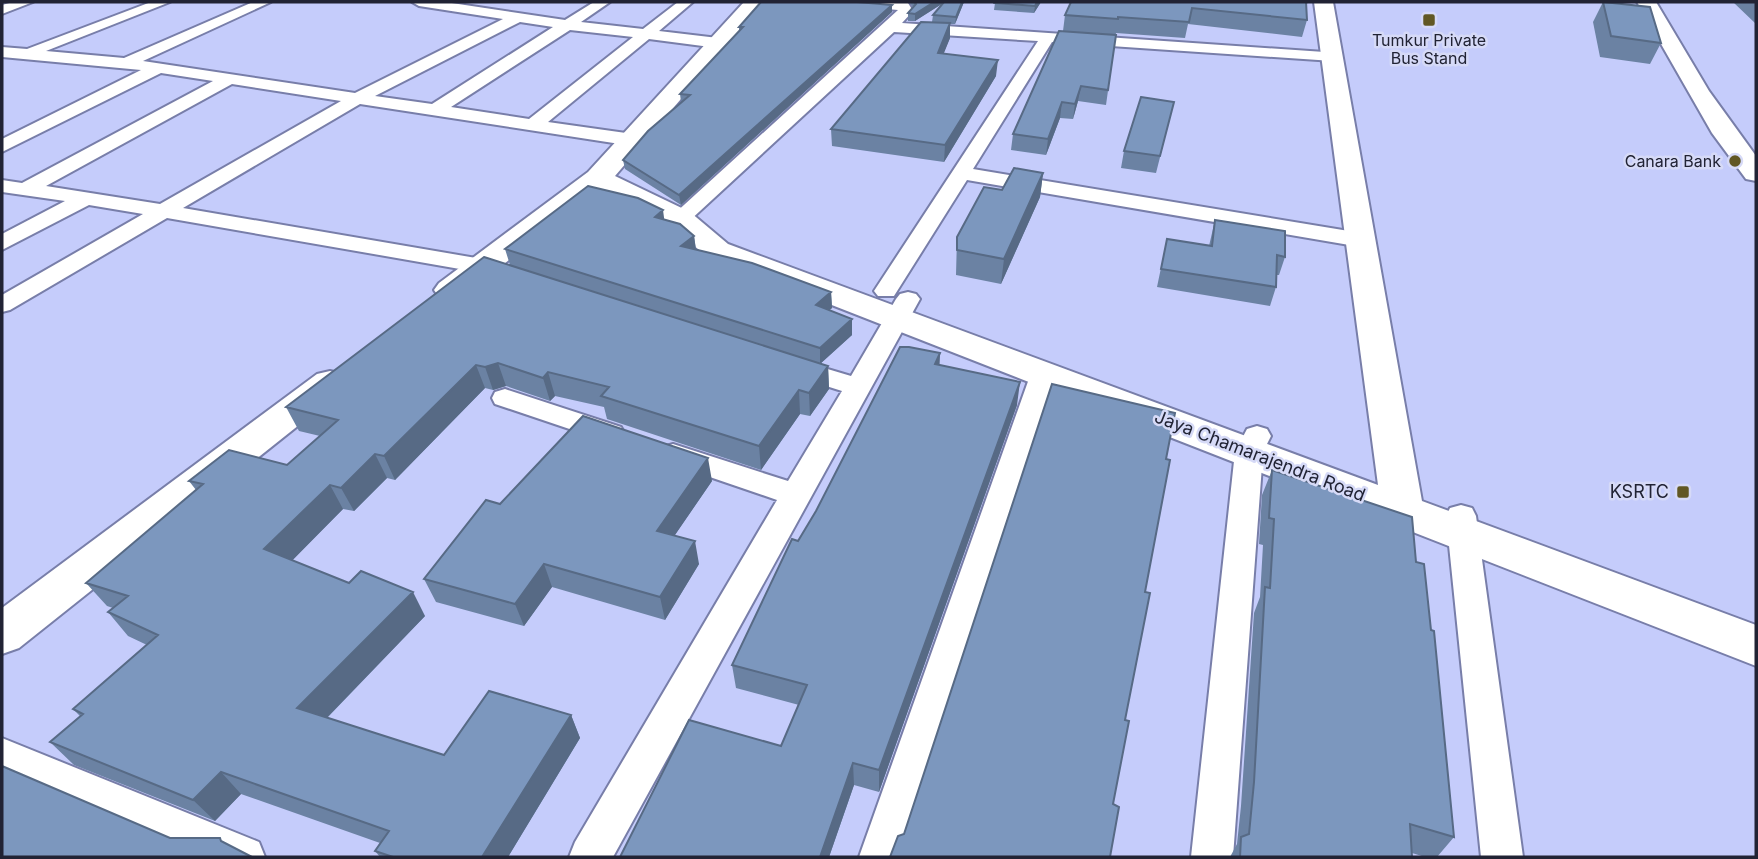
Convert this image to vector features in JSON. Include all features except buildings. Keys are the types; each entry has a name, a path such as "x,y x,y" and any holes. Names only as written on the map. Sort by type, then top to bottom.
{"main road":[{"path":"427,308 598,178 754,2"},
{"path":"1324,2 1402,503"},
{"path":"1646,2 1689,77 1756,173"},
{"name":"Jaya Chamarajendra Road","path":"598,178 686,223 705,244 717,250 897,302 1462,525 1756,646"},
{"name":"Jaya Chamarajendra Road","path":"897,302 1044,373 1253,444"},
{"path":"2,634 362,358"},
{"name":"Jaya Chamarajendra Road","path":"1462,525 1756,619"}],"street":[{"path":"2,10 26,2"},
{"path":"25,54 163,2"},
{"path":"126,63 264,2"},
{"path":"419,2 489,14 515,10 567,25 718,43"},
{"path":"576,2 601,3"},
{"path":"533,125 686,2"},
{"path":"686,223 906,11 904,6 853,2"},
{"path":"435,110 601,3"},
{"path":"2,304 515,10"},
{"path":"890,27 1333,56"},
{"path":"590,857 858,387 961,173 1048,37"},
{"path":"2,52 126,63 634,140"},
{"path":"2,146 159,68"},
{"path":"26,189 230,79"},
{"path":"961,173 1361,240"},
{"path":"2,187 86,198 482,266 520,278"},
{"path":"2,243 86,198"},
{"path":"767,358 858,387"},
{"path":"880,857 1044,373"},
{"path":"505,398 796,495"},
{"path":"1212,857 1253,444"},
{"path":"1462,525 1502,857"},
{"path":"2,756 244,857"}],"place":[{"name":"Tumkur Private Bus Stand","path":"1429,20"},
{"name":"Canara Bank","path":"1735,161"},
{"name":"KSRTC","path":"1683,492"}]}
